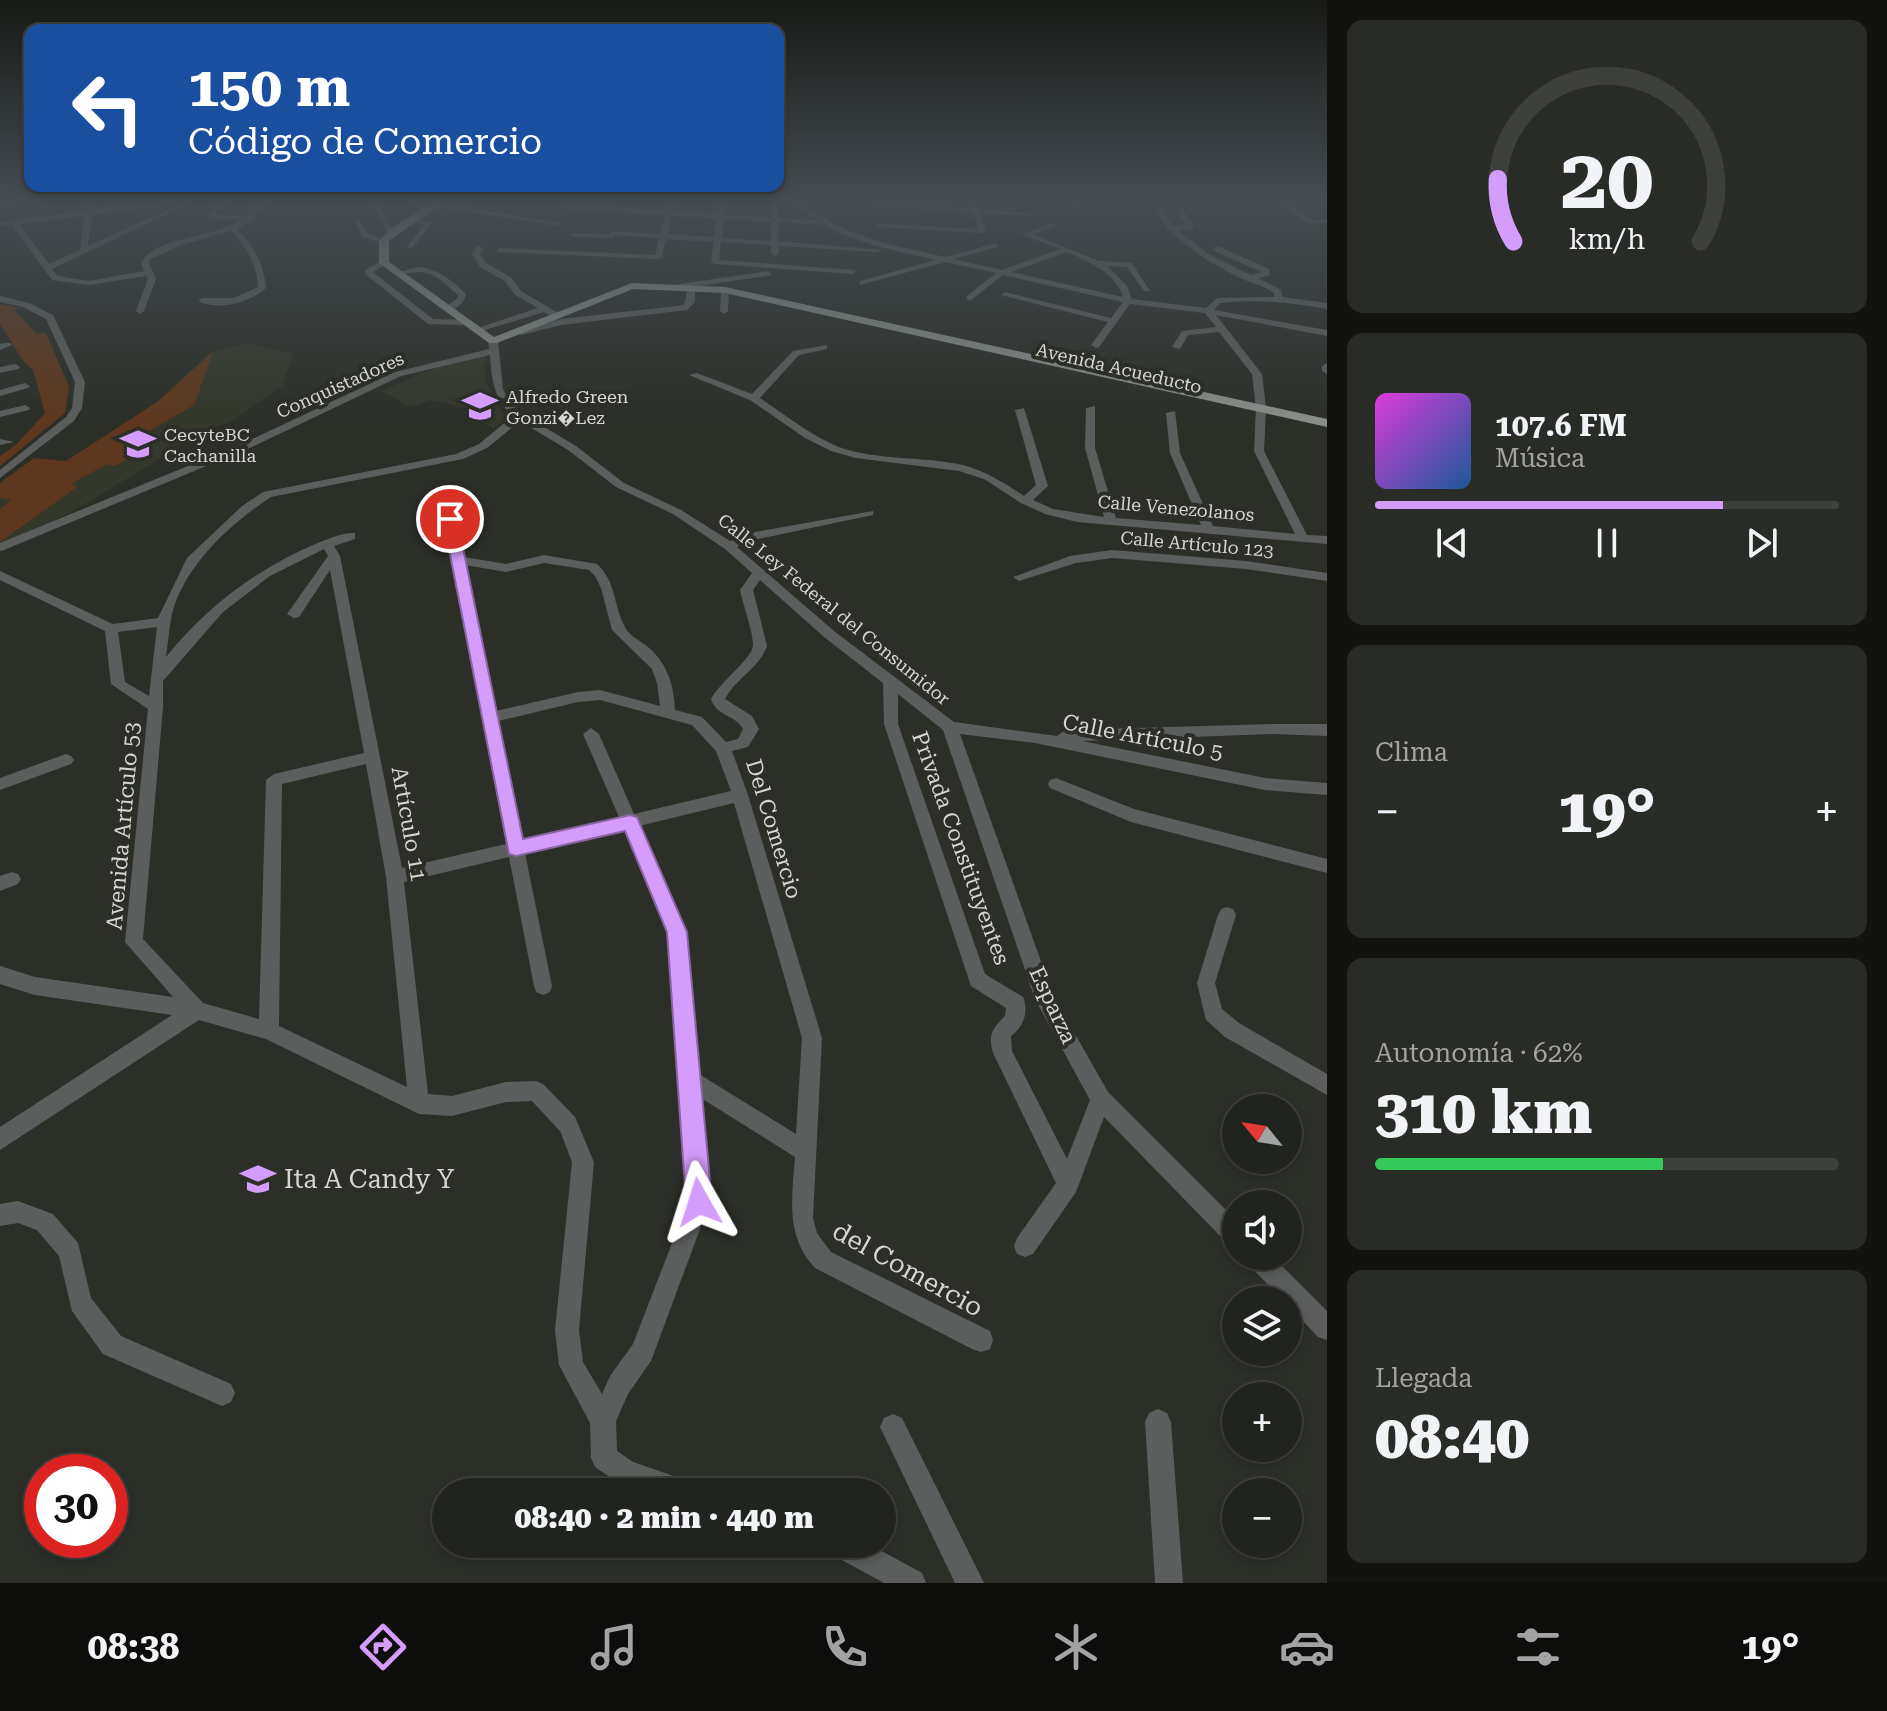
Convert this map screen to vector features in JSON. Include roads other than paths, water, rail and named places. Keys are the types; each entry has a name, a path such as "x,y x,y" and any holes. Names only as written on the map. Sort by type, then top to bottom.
{"main road":[{"path":"398,273 494,346"},
{"name":"Avenida Acueducto","path":"494,346 632,286 725,290 905,331 947,346 1053,373 1327,423"},
{"name":"Avenida Acueducto","path":"1260,413 1327,432"}],"street":[{"path":"52,273 55,278 69,282 89,283 149,273 152,279 140,311"},
{"path":"202,301 224,303 238,300 262,288 261,273"},
{"path":"369,273 431,322 466,323"},
{"path":"435,273 462,294 461,300 448,309"},
{"path":"497,273 508,279 518,293 557,316"},
{"path":"521,332 561,322 687,307 691,302 683,284 771,273"},
{"path":"823,273 844,273"},
{"path":"863,283 897,273"},
{"path":"970,298 1001,273 1128,301 1208,311 1327,333"},
{"path":"1096,345 1128,301 1128,294 1113,273"},
{"path":"1135,273 1147,289"},
{"path":"1221,273 1234,279 1261,273"},
{"path":"1242,273 1270,286 1278,292 1278,297"},
{"path":"724,311 725,290"},
{"path":"1005,295 1113,321"},
{"path":"1208,311 1217,301 1278,297 1327,306"},
{"path":"0,299 26,305 50,317 80,382 77,408 70,419 0,475"},
{"path":"478,331 545,309"},
{"path":"1208,311 1257,374 1259,451 1303,538"},
{"path":"1177,347 1185,333 1219,329"},
{"name":"Calle Ley Federal del Consumidor","path":"494,346 498,389 505,403 519,416 572,448 620,485 677,512 729,546 758,574 950,727"},
{"name":"Conquistadores","path":"0,547 248,445 398,374 494,346"},
{"path":"754,398 796,353 824,347"},
{"path":"0,370 15,367"},
{"name":"Calle Venezolanos","path":"694,375 754,398 809,436 835,449 856,455 960,468 988,477 1025,501 1049,512 1111,521 1327,540"},
{"path":"0,393 25,386"},
{"path":"0,414 25,408"},
{"path":"1091,408 1090,448 1111,521"},
{"path":"1020,410 1042,486 1025,501"},
{"path":"1171,413 1175,453 1208,528"},
{"path":"0,575 111,629 164,622 176,612 201,560 250,508 295,490 459,457 483,446 519,416"},
{"path":"729,546 755,536 869,513"},
{"path":"450,519 543,986"},
{"path":"156,680 188,638 256,576 331,549 351,536"},
{"path":"294,614 331,549"},
{"name":"Artículo 11","path":"331,549 395,877 419,1104"},
{"name":"Calle Artículo 123","path":"1019,577 1074,559 1112,554 1246,565 1327,577"},
{"path":"459,560 506,568 544,559 593,567 611,594 623,636 653,657 667,681 668,712"},
{"name":"Del Comercio","path":"758,574 746,590 760,646 758,653 727,683 718,699 720,705 747,720 751,729 743,743 723,748 740,795 812,1038 806,1152"},
{"name":"Avenida Artículo 53","path":"164,622 156,680 134,942 197,1010"},
{"path":"111,629 118,684 156,707"},
{"name":"Privada Constituyentes","path":"890,681 891,724 978,980 1016,1003"},
{"path":"489,718 578,697 600,695 697,721 723,748"},
{"name":"Calle Artículo 5","path":"950,727 1035,737 1265,784 1327,789"},
{"name":"Esparza","path":"950,727 1045,999 1101,1099 1222,1222"},
{"path":"1035,737 1327,730"},
{"path":"591,734 677,932 699,1202 642,1352 619,1385 603,1420 604,1458 626,1473 642,1478"},
{"path":"269,1031 274,780 372,757"},
{"path":"0,784 66,760"},
{"path":"1056,784 1131,815 1327,866"},
{"path":"395,877 740,795"},
{"path":"1227,915 1206,983 1213,1014 1232,1030 1327,1085"},
{"path":"0,975 35,986 197,1010 269,1031 419,1104 452,1106 506,1092 536,1091 554,1105 568,1124 583,1162 567,1330 571,1365 603,1420"},
{"path":"1045,999 1016,1003 1016,1016 1011,1026 1003,1030 1000,1041 1068,1184"},
{"path":"0,1139 197,1010"},
{"path":"687,1078 806,1152"},
{"path":"1025,1246 1068,1184 1101,1099"},
{"name":"del Comercio","path":"806,1152 802,1218 811,1248 823,1260 981,1340"},
{"path":"0,1215 18,1212 45,1222 70,1251 80,1303 112,1345 222,1393"},
{"path":"1270,1270 1327,1328"},
{"path":"1158,1422 1169,1583"},
{"path":"893,1427 970,1583"},
{"path":"866,1558 912,1583"}],"place":[{"name":"Alfredo Green Gonzi�Lez","path":"480,406"},
{"name":"CecyteBC Cachanilla","path":"138,444"},
{"name":"Ita A Candy Y","path":"258,1179"}]}
